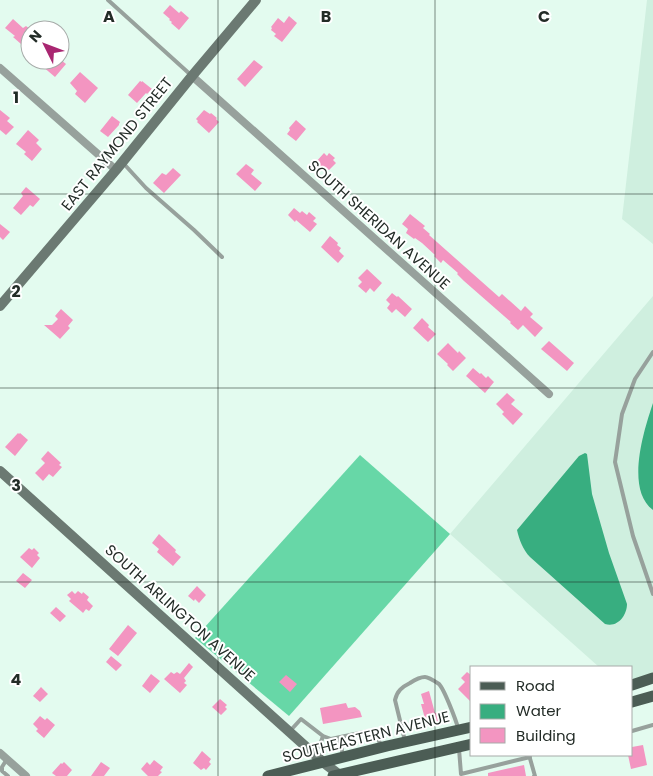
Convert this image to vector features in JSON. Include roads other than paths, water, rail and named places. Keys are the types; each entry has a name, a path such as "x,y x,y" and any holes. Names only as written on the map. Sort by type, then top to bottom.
{"main road":[{"name":"EAST RAYMOND STREET","path":"0,306 256,0"},
{"name":"SOUTH ARLINGTON AVENUE","path":"0,471 338,776"},
{"path":"633,685 653,678"},
{"path":"633,702 653,696"},
{"name":"SOUTHEASTERN AVENUE","path":"268,776 382,747 470,727"},
{"name":"SOUTHEASTERN AVENUE","path":"338,776 470,744"}],"street":[{"path":"0,68 119,166"},
{"name":"SOUTH SHERIDAN AVENUE","path":"192,76 549,394"},
{"path":"0,753 26,776"}],"lane":[{"path":"108,0 192,76"},
{"path":"119,166 194,230 222,257"},
{"path":"653,352 635,379 622,414 615,462 633,536 653,594"},
{"path":"405,742 395,700 396,694 410,682 426,677 440,685 456,720 458,730"},
{"path":"289,731 301,719 323,736 331,739 369,731 377,737 382,747"},
{"path":"633,731 653,725"},
{"path":"313,753 323,736"},
{"path":"339,738 344,757"},
{"path":"459,747 461,775 530,756 535,776"},
{"path":"6,758 2,771 8,776"}],"water":[{"path":"653,403 653,510 645,500 640,488 638,474 645,428"},
{"path":"587,454 592,494 609,553 627,604 621,620 610,625 605,624 530,557 525,551 517,530 579,456"}]}
